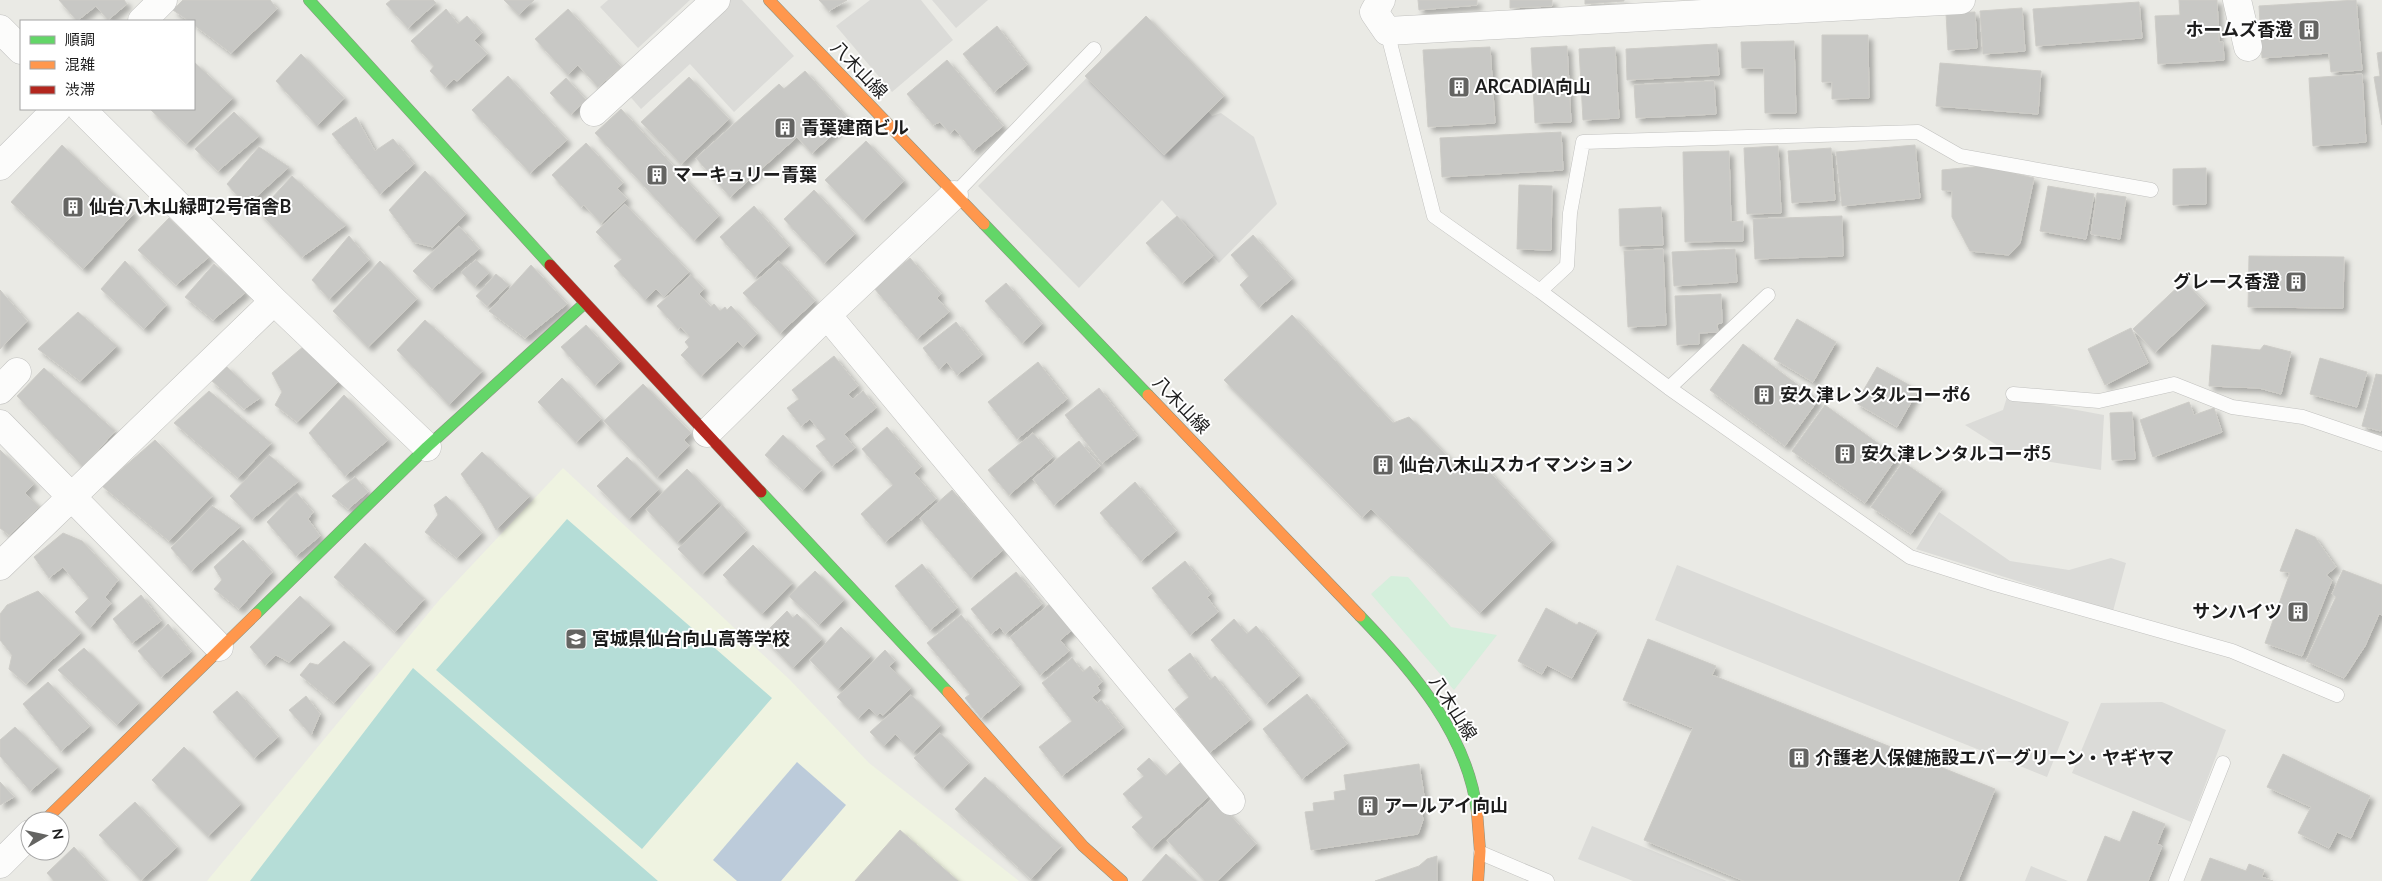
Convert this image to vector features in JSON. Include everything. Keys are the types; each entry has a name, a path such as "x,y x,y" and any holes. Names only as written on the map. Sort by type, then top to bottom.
{"street":[{"path":"143,20 163,0"},
{"path":"309,0 585,303 979,724 1083,846 1122,881"},
{"path":"594,112 716,0"},
{"name":"八木山線","path":"768,0 1391,648 1443,720 1466,763 1476,799 1481,853 1478,881"},
{"path":"1381,0 1374,12 1387,31 1961,0"},
{"path":"2237,0 2248,46"},
{"path":"0,29 20,49"},
{"path":"0,166 56,110"},
{"path":"81,110 274,301 427,446"},
{"path":"707,433 827,315 954,195"},
{"path":"0,566 274,301"},
{"path":"54,811 219,647 427,446 585,303"},
{"path":"827,315 1131,678 1231,801"},
{"path":"0,424 219,647"},
{"path":"0,864 20,844"}],"lane":[{"path":"1387,31 1434,216 1540,291 1669,388 1910,557 1995,584 2232,651 2337,695"},
{"path":"954,195 1094,49"},
{"path":"1540,291 1567,266 1570,213 1583,142 1918,132 1960,156 2151,190"},
{"path":"1669,388 1768,295"},
{"path":"2013,394 2099,401 2174,384 2232,407 2303,417 2382,444"},
{"path":"2176,881 2223,763"},
{"path":"1481,853 1546,881"}],"shaded area":[{"path":"608,0 690,0 638,48 600,7"},
{"path":"727,0 742,0 794,56 734,112 690,64 641,109 627,93"},
{"path":"870,0 921,0 953,40 892,92 836,26"},
{"path":"932,0 988,0 956,28"},
{"path":"1134,31 1212,116 1221,113 1254,137 1277,204 1219,263 1162,200 1079,288 978,186"},
{"path":"2007,397 2104,415 2101,470 2014,456 1965,425 2003,410"},
{"name":"宮城県仙台向山高等学校","path":"563,468 790,680 869,763 1019,881 207,881 441,598"},
{"path":"1939,512 2010,561 2069,570 2111,558 2126,563 2113,611 1916,549"},
{"path":"567,519 772,698 642,849 436,670"},
{"path":"1677,565 2069,722 2047,777 1655,620"},
{"path":"1391,576 1408,577 1451,627 1497,635 1454,690 1371,594"},
{"path":"413,668 658,881 250,881"},
{"path":"2162,702 2226,730 2191,822 2072,773 2101,703"},
{"path":"797,762 846,805 781,881 737,881 713,860"},
{"path":"1592,826 1727,881 1633,881 1578,859"},
{"path":"2031,866 2068,881 2025,881"}],"building":[{"path":"59,0 124,0 127,4 108,20 96,6 76,20"},
{"path":"183,0 270,0 277,9 231,53 195,26 195,20 188,20 173,10"},
{"path":"391,0 433,0 436,3 408,28 386,4"},
{"path":"504,0 534,0 519,15"},
{"path":"819,0 847,0 829,11"},
{"path":"1418,0 1477,0 1477,5 1419,10"},
{"path":"1510,0 1552,0 1552,6 1510,8"},
{"path":"1585,0 1624,0 1624,1 1585,4"},
{"path":"2179,0 2217,0 2219,42 2223,42 2224,60 2158,64 2155,16 2180,15"},
{"name":"ホームズ香澄","path":"2356,0 2362,70 2331,72 2329,53 2262,58 2259,6"},
{"path":"2139,2 2142,38 2036,46 2033,9"},
{"path":"2022,8 2025,51 1983,54 1980,11"},
{"path":"446,9 458,24 467,16 482,33 474,40 487,54 457,81 454,79 445,87 430,71 434,66 411,41"},
{"path":"568,9 621,67 598,87 578,65 568,75 535,39"},
{"path":"1975,12 1977,48 1948,50 1946,13"},
{"path":"1146,16 1224,96 1164,155 1085,76"},
{"path":"997,26 1027,65 994,92 963,54"},
{"path":"1822,35 1868,35 1869,98 1832,99 1832,82 1822,82"},
{"path":"1794,41 1796,113 1765,113 1764,68 1742,68 1741,42"},
{"path":"1717,44 1719,75 1627,80 1626,49"},
{"path":"1567,46 1571,122 1535,123 1531,48"},
{"name":"ARCADIA向山","path":"1490,47 1495,123 1428,127 1423,50"},
{"path":"1615,47 1619,118 1583,120 1579,49"},
{"path":"2382,52 2382,125 2374,77 2380,76 2377,53"},
{"path":"301,54 344,98 317,126 276,81"},
{"path":"947,60 1003,126 973,151 955,129 950,133 940,122 933,125 907,94"},
{"path":"195,63 233,98 186,144 151,110 195,110"},
{"path":"1940,63 2041,71 2038,114 1936,106"},
{"name":"青葉建商ビル","path":"805,71 849,120 812,153 797,137 730,197 696,158 779,84 784,89"},
{"path":"2362,74 2366,142 2313,146 2309,78"},
{"path":"508,76 567,140 530,173 472,110"},
{"path":"689,77 729,119 681,164 641,122"},
{"path":"566,78 586,100 571,114 550,93"},
{"path":"1714,81 1716,114 1636,118 1634,85"},
{"name":"マーキュリー青葉","path":"621,109 719,216 694,240 595,133"},
{"path":"234,112 259,136 218,171 195,149"},
{"path":"356,117 375,151 393,139 414,164 380,194 332,134"},
{"path":"1561,132 1563,170 1442,177 1440,138"},
{"path":"866,141 904,181 863,220 825,180"},
{"path":"586,143 623,183 617,188 627,199 601,223 584,205 581,207 552,175"},
{"name":"仙台八木山緑町2号宿舎B","path":"62,145 134,213 83,269 11,202"},
{"path":"1915,145 1920,198 1842,206 1836,152"},
{"path":"1778,146 1781,213 1747,214 1744,148"},
{"path":"259,147 289,167 246,206 227,184"},
{"path":"1831,148 1835,200 1792,203 1788,151"},
{"path":"1729,151 1731,222 1743,221 1743,241 1685,242 1683,152"},
{"path":"1983,166 2034,178 2020,243 2009,255 1970,251 1952,217 1952,191 1942,190 1942,170"},
{"path":"2206,168 2206,204 2173,205 2173,169"},
{"path":"425,171 466,214 433,247 413,242 389,210"},
{"path":"292,176 346,225 302,257 259,212"},
{"path":"1519,185 1552,186 1551,250 1517,249"},
{"path":"2048,186 2094,194 2086,239 2040,231"},
{"path":"814,190 855,234 824,263 784,219"},
{"path":"2097,193 2126,197 2120,239 2091,234"},
{"path":"625,204 689,272 664,297 656,289 645,300 614,266 622,259 596,232"},
{"path":"754,206 789,246 755,277 720,237"},
{"path":"1661,207 1663,245 1620,246 1619,209"},
{"path":"1177,216 1213,256 1182,283 1146,243"},
{"path":"1842,216 1843,256 1755,259 1753,219"},
{"path":"169,218 209,257 176,285 138,250"},
{"path":"459,226 479,249 432,289 413,271"},
{"path":"1253,235 1292,279 1259,307 1240,285 1249,276 1231,255"},
{"path":"349,236 369,260 329,299 312,280"},
{"path":"1663,249 1666,325 1628,327 1624,251"},
{"path":"1735,249 1737,282 1674,286 1672,252"},
{"name":"グレース香澄","path":"2249,256 2344,257 2343,308 2248,307"},
{"path":"910,258 941,294 937,298 949,312 917,339 874,288"},
{"path":"476,260 489,273 475,286 461,272"},
{"path":"125,261 166,305 144,329 101,289"},
{"path":"380,261 417,299 368,347 333,311"},
{"path":"779,261 815,301 780,333 743,293"},
{"path":"214,264 246,292 213,320 185,297"},
{"path":"531,265 567,304 525,338 489,311"},
{"path":"496,274 509,285 487,306 476,296"},
{"path":"691,275 704,289 699,294 711,307 714,304 720,311 725,307 727,310 731,306 757,334 743,347 738,341 701,376 681,355 689,347 685,342 690,337 681,327 678,329 657,306"},
{"path":"2184,281 2206,304 2155,352 2133,329"},
{"path":"1006,283 1042,324 1022,343 985,301"},
{"path":"0,290 27,321 0,349"},
{"path":"1721,294 1722,323 1717,324 1718,332 1699,333 1699,344 1677,345 1675,296"},
{"path":"78,312 117,346 80,381 38,349"},
{"name":"仙台八木山スカイマンション","path":"1292,315 1393,423 1409,417 1463,472 1477,458 1552,541 1480,613 1371,509 1362,517 1224,380"},
{"path":"1797,319 1836,342 1813,382 1774,359"},
{"path":"425,320 482,371 449,405 397,350"},
{"path":"956,322 982,355 957,375 947,362 939,369 923,348"},
{"path":"586,325 620,362 595,385 561,347"},
{"path":"2131,328 2148,363 2105,385 2088,349"},
{"name":"安久津レンタルコーポ6","path":"1743,344 1818,400 1785,446 1710,390"},
{"path":"2212,345 2260,350 2264,345 2291,352 2281,394 2259,388 2209,386"},
{"path":"304,346 340,380 297,422 275,405 282,392 272,373"},
{"path":"834,356 858,386 848,394 853,399 863,391 876,408 844,434 855,448 832,466 816,446 826,439 810,419 801,426 787,408 799,399 792,390"},
{"path":"2320,358 2367,372 2357,407 2310,394"},
{"path":"1038,362 1067,399 1017,439 988,402"},
{"path":"226,366 260,398 244,409 211,380"},
{"path":"1877,367 1918,390 1897,427 1856,403"},
{"path":"44,368 115,431 83,467 17,396"},
{"path":"2376,374 2382,375 2381,431 2362,426"},
{"path":"562,378 601,419 576,442 538,402"},
{"path":"643,384 691,433 684,440 689,446 657,477 604,421"},
{"path":"1099,388 1137,436 1102,463 1065,415"},
{"path":"209,391 271,443 238,478 174,423"},
{"path":"344,395 388,440 345,476 309,433"},
{"path":"2189,402 2194,415 2214,408 2222,432 2153,457 2140,420"},
{"name":"安久津レンタルコーポ5","path":"1825,405 1897,457 1865,503 1792,451"},
{"path":"2132,412 2135,459 2112,460 2110,413"},
{"path":"887,427 921,467 914,473 936,499 885,542 861,514 893,485 862,449"},
{"path":"1033,433 1053,457 1009,495 988,470"},
{"path":"783,435 821,470 803,490 765,455"},
{"path":"155,440 212,496 169,541 102,486"},
{"path":"1079,441 1100,466 1054,505 1033,479"},
{"path":"0,450 34,484 25,493 39,507 9,535 0,528"},
{"path":"482,452 530,496 496,530 483,506 461,474"},
{"path":"269,455 299,481 252,519 230,496"},
{"path":"627,457 659,489 629,519 597,486"},
{"path":"1903,462 1942,489 1911,534 1871,507"},
{"path":"687,469 719,502 677,542 646,509"},
{"path":"355,477 368,492 348,509 332,496"},
{"path":"1135,482 1176,531 1141,561 1100,513"},
{"path":"952,490 1003,550 971,578 920,518"},
{"path":"296,492 313,512 308,519 320,536 296,556 267,522"},
{"path":"446,496 482,533 457,558 425,532 438,515 434,505"},
{"path":"722,505 746,531 702,574 678,549"},
{"path":"212,506 241,526 191,571 171,548"},
{"name":"サンハイツ","path":"2296,529 2315,537 2336,567 2326,575 2332,580 2302,656 2265,643 2290,573 2280,571"},
{"path":"63,533 82,541 118,580 105,597 111,603 90,628 75,612 89,598 63,567 49,578 34,557"},
{"path":"243,540 272,572 239,609 214,589 222,580 214,567"},
{"path":"365,543 424,599 395,632 334,577"},
{"path":"753,545 792,583 762,614 723,575"},
{"path":"1185,561 1211,594 1207,597 1218,612 1190,635 1152,588"},
{"path":"922,564 957,608 930,630 895,586"},
{"path":"2343,570 2382,585 2382,615 2379,614 2365,646 2344,678 2306,661 2336,597 2332,594"},
{"path":"815,571 844,600 819,625 789,596"},
{"path":"1016,572 1042,604 1005,634 1000,627 991,634 971,609"},
{"path":"38,591 81,633 26,684 9,669 12,655 0,640 0,614 7,605"},
{"path":"141,595 161,621 132,643 113,619"},
{"path":"300,596 331,624 289,662 276,655 265,665 250,647"},
{"path":"1052,602 1073,629 1060,640 1069,651 1040,675 1010,637"},
{"path":"1546,608 1577,625 1579,622 1597,631 1572,678 1547,665 1542,674 1518,661"},
{"path":"787,611 793,618 797,614 822,639 793,668 762,636"},
{"path":"961,615 1020,685 981,718 965,698 970,694 927,643"},
{"path":"1234,619 1247,634 1256,626 1299,676 1266,704 1211,640"},
{"path":"168,624 191,652 161,677 138,651"},
{"path":"841,627 871,656 838,689 810,660"},
{"name":"介護老人保健施設エバーグリーン・ヤギヤマ","path":"1648,639 1716,666 1712,675 1995,789 1958,881 1744,881 1644,840 1693,728 1623,700"},
{"path":"344,641 370,664 334,703 300,675 310,663 318,665"},
{"path":"84,648 139,703 117,725 58,670"},
{"path":"885,650 895,661 889,666 911,688 883,715 880,713 877,716 869,708 858,718 837,697"},
{"path":"1190,653 1210,680 1215,676 1250,720 1209,753 1175,709 1189,697 1168,670"},
{"path":"1072,658 1083,672 1090,666 1102,682 1097,686 1100,691 1092,697 1097,703 1101,700 1123,728 1062,776 1039,747 1072,721 1042,683"},
{"path":"48,682 90,726 61,751 23,704"},
{"path":"237,691 278,737 254,758 213,712"},
{"path":"1307,694 1347,744 1302,779 1263,729"},
{"path":"911,695 941,725 913,752 895,734 884,746 870,732"},
{"path":"306,696 320,714 311,735 289,710"},
{"path":"15,727 58,767 30,791 0,756 0,740"},
{"path":"940,733 969,763 943,788 914,758"},
{"path":"184,747 241,804 208,836 152,780"},
{"path":"2283,754 2370,796 2351,838 2337,832 2329,848 2298,833 2311,807 2267,787"},
{"path":"1149,758 1166,776 1180,763 1209,796 1152,848 1132,827 1143,817 1123,794 1144,776 1137,769"},
{"name":"アールアイ向山","path":"1419,764 1425,802 1421,808 1423,820 1418,834 1311,850 1305,812 1314,811 1313,803 1335,800 1334,792 1346,790 1344,775"},
{"path":"985,777 1061,846 1031,879 955,809"},
{"path":"0,782 14,797 0,805"},
{"path":"1214,797 1256,844 1217,881 1205,881 1167,840"},
{"path":"135,802 177,847 141,880 99,835"},
{"path":"2133,811 2165,824 2157,844 2162,846 2148,881 2087,881 2105,836 2120,842"},
{"path":"900,830 958,881 855,881"},
{"path":"74,847 105,881 54,881 47,873 59,861 70,861 70,851"},
{"path":"1166,854 1196,881 1142,881"},
{"path":"1437,856 1437,881 1375,881 1419,866 1427,859"},
{"path":"2210,858 2246,871 2249,864 2264,870 2262,877 2273,881 2201,881"}],"traffic: fast":[{"path":"309,0 550,265"},
{"path":"984,224 1148,395"},
{"path":"256,614 427,447 585,303"},
{"path":"761,492 948,692"},
{"path":"1360,616 1418,682 1450,731 1472,784 1477,812"}],"traffic: slow":[{"path":"769,0 984,224"},
{"path":"1148,395 1360,616"},
{"path":"54,811 256,614"},
{"path":"948,692 1083,846 1122,881"},
{"path":"1477,812 1480,851 1478,881"}],"traffic: jam":[{"path":"550,265 761,492"}],"place":[{"name":"ホームズ香澄","path":"2309,30"},
{"name":"ARCADIA向山","path":"1459,87"},
{"name":"青葉建商ビル","path":"785,128"},
{"name":"マーキュリー青葉","path":"657,175"},
{"name":"仙台八木山緑町2号宿舎B","path":"73,207"},
{"name":"グレース香澄","path":"2296,282"},
{"name":"安久津レンタルコーポ6","path":"1764,395"},
{"name":"安久津レンタルコーポ5","path":"1845,454"},
{"name":"仙台八木山スカイマンション","path":"1383,465"},
{"name":"サンハイツ","path":"2298,612"},
{"name":"宮城県仙台向山高等学校","path":"576,639"},
{"name":"介護老人保健施設エバーグリーン・ヤギヤマ","path":"1799,758"},
{"name":"アールアイ向山","path":"1368,806"}]}
